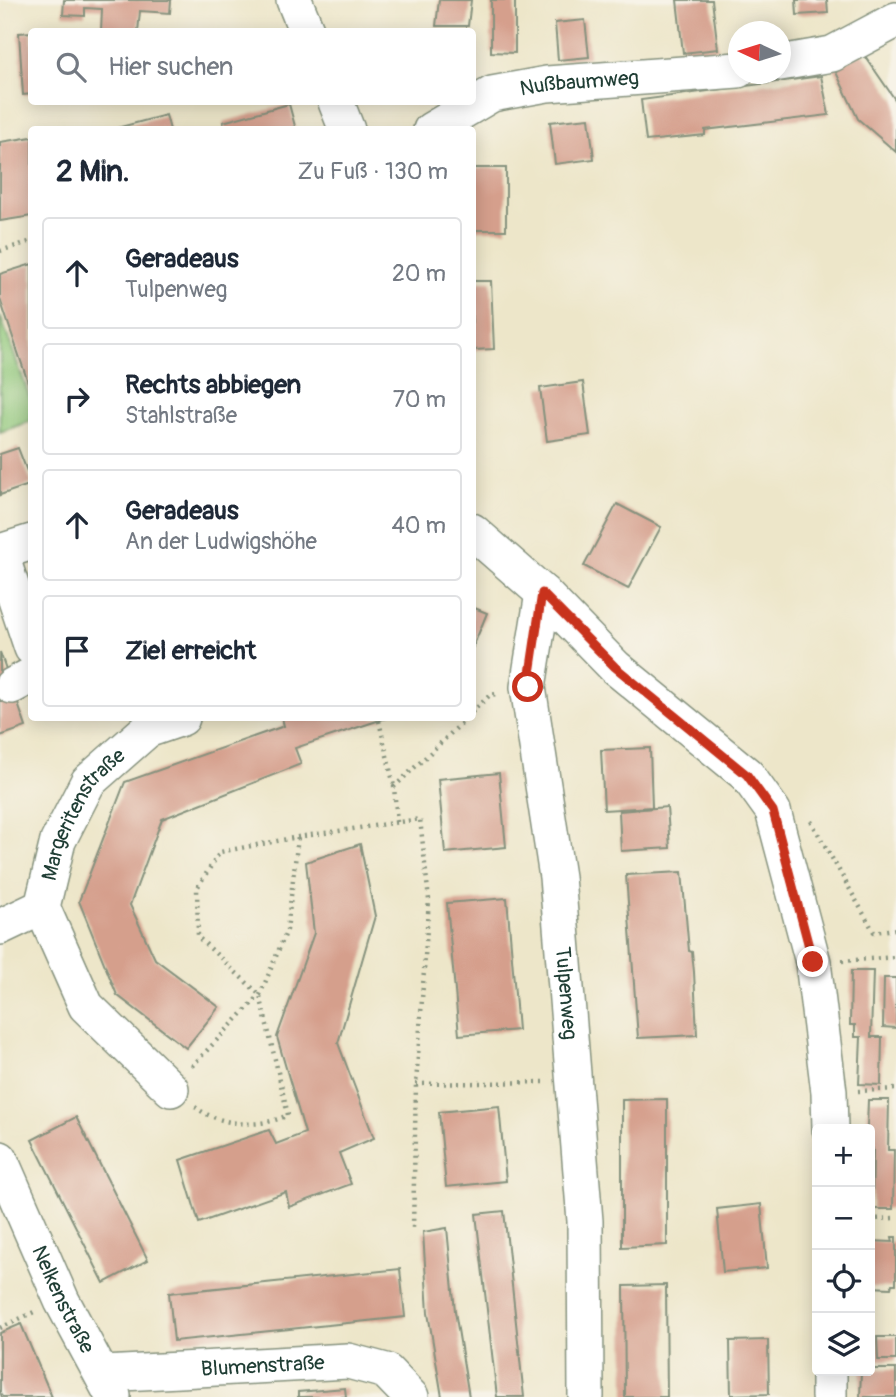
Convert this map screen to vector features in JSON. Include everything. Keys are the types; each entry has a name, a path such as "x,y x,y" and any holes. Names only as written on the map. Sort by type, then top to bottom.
{"street":[{"path":"294,0 305,28"},
{"path":"791,61 832,54 896,20"},
{"name":"Nußbaumweg","path":"476,103 492,94 547,84 728,71"},
{"path":"337,105 346,126"},
{"name":"Nußbaumweg","path":"438,126 473,105"},
{"path":"476,535 542,593 615,667 747,775 773,811 813,962 829,1092 830,1124"},
{"path":"18,631 0,552 28,543"},
{"name":"Tulpenweg","path":"542,593 528,687 558,877 585,1221 586,1397"},
{"name":"Margeritenstraße","path":"171,1089 86,1006 42,907 58,841 88,782 147,730 173,721"},
{"name":"Margeritenstraße","path":"0,927 42,907"},
{"name":"Nelkenstraße","path":"0,1160 62,1301 108,1386"},
{"name":"Blumenstraße","path":"108,1386 348,1361 386,1371 411,1397"},
{"path":"829,1397 830,1376"}],"path":[{"path":"0,251 28,242"},
{"path":"379,721 394,787 397,822"},
{"path":"394,787 464,721"},
{"path":"773,811 809,819 874,932 896,929"},
{"path":"298,837 287,930 260,995 171,1089 205,1114 236,1123 271,1123 288,1115 260,995 198,937 197,888 220,852 298,837 420,819 429,900 416,1084 414,1228"},
{"path":"813,962 896,957"},
{"path":"416,1084 573,1082"},
{"path":"875,1219 896,1218"}],"green space":[{"path":"0,315 28,393 28,422 0,432"}],"building":[{"path":"64,0 171,0 170,13 140,11 138,28 101,28 102,9 85,8 85,16 63,15"},
{"path":"439,0 471,0 468,26 436,26"},
{"path":"491,0 515,0 515,53 491,52"},
{"path":"677,0 712,0 718,49 683,53"},
{"path":"796,0 827,0 828,13 797,15"},
{"path":"585,20 589,57 558,60 555,23"},
{"path":"28,32 28,94 23,95 19,33"},
{"path":"863,53 896,101 896,152 858,119 834,68"},
{"path":"821,76 829,115 705,130 705,135 646,141 641,100 761,84 791,84 791,80"},
{"path":"289,105 295,126 224,126 223,122"},
{"path":"166,115 169,126 124,126"},
{"path":"589,118 594,159 555,164 550,122"},
{"path":"28,138 28,217 0,221 0,142"},
{"path":"476,168 506,168 506,230 476,230"},
{"path":"28,265 28,382 0,299 0,274"},
{"path":"476,281 491,281 494,349 476,350"},
{"path":"583,382 590,435 547,441 540,388"},
{"path":"18,448 28,474 28,485 0,495 0,454"},
{"path":"617,504 661,527 628,589 584,566"},
{"path":"476,609 487,613 476,640"},
{"path":"0,652 26,727 0,736"},
{"path":"283,721 377,721 295,748 301,764 162,819 130,905 155,959 219,1007 186,1048 117,995 79,901 125,782 284,726"},
{"path":"650,748 652,807 604,810 601,750"},
{"path":"499,773 506,847 445,853 438,779"},
{"path":"667,807 670,848 621,851 619,811"},
{"path":"360,844 375,916 338,1043 374,1138 339,1153 351,1184 289,1207 286,1192 199,1223 180,1160 269,1130 276,1144 305,1133 277,1037 314,933 306,862"},
{"path":"682,872 689,951 692,952 694,972 697,1035 638,1038 626,875"},
{"path":"507,898 518,1030 459,1035 447,903"},
{"path":"851,971 873,971 871,1037 882,1037 881,1085 859,1084 861,1037 855,1037 855,1025 850,1025"},
{"path":"884,978 896,978 896,1028 883,1027"},
{"path":"667,1099 667,1245 622,1247 622,1100"},
{"path":"868,1100 889,1100 888,1150 894,1150 893,1209 875,1209 875,1124 867,1124"},
{"path":"499,1106 506,1181 446,1187 439,1112"},
{"path":"76,1117 148,1260 104,1283 32,1140"},
{"path":"761,1204 767,1268 723,1272 717,1209"},
{"path":"504,1211 524,1397 497,1397 476,1214"},
{"path":"447,1228 455,1311 469,1397 442,1397 428,1313 423,1232"},
{"path":"892,1237 896,1237 896,1284 892,1284 891,1288 875,1287 875,1241 893,1242"},
{"path":"400,1269 405,1317 174,1341 169,1293"},
{"path":"666,1285 667,1397 625,1397 624,1286"},
{"path":"21,1324 52,1397 2,1397 0,1333"},
{"path":"877,1337 896,1337 896,1360 878,1360"},
{"path":"768,1340 769,1394 731,1395 730,1341"},
{"path":"875,1369 896,1369 896,1397 860,1397 861,1376 875,1376"},
{"path":"345,1388 346,1397 298,1397 298,1392"}],"route":[{"path":"528,687 542,593 615,667 747,775 773,811 813,962"}]}
